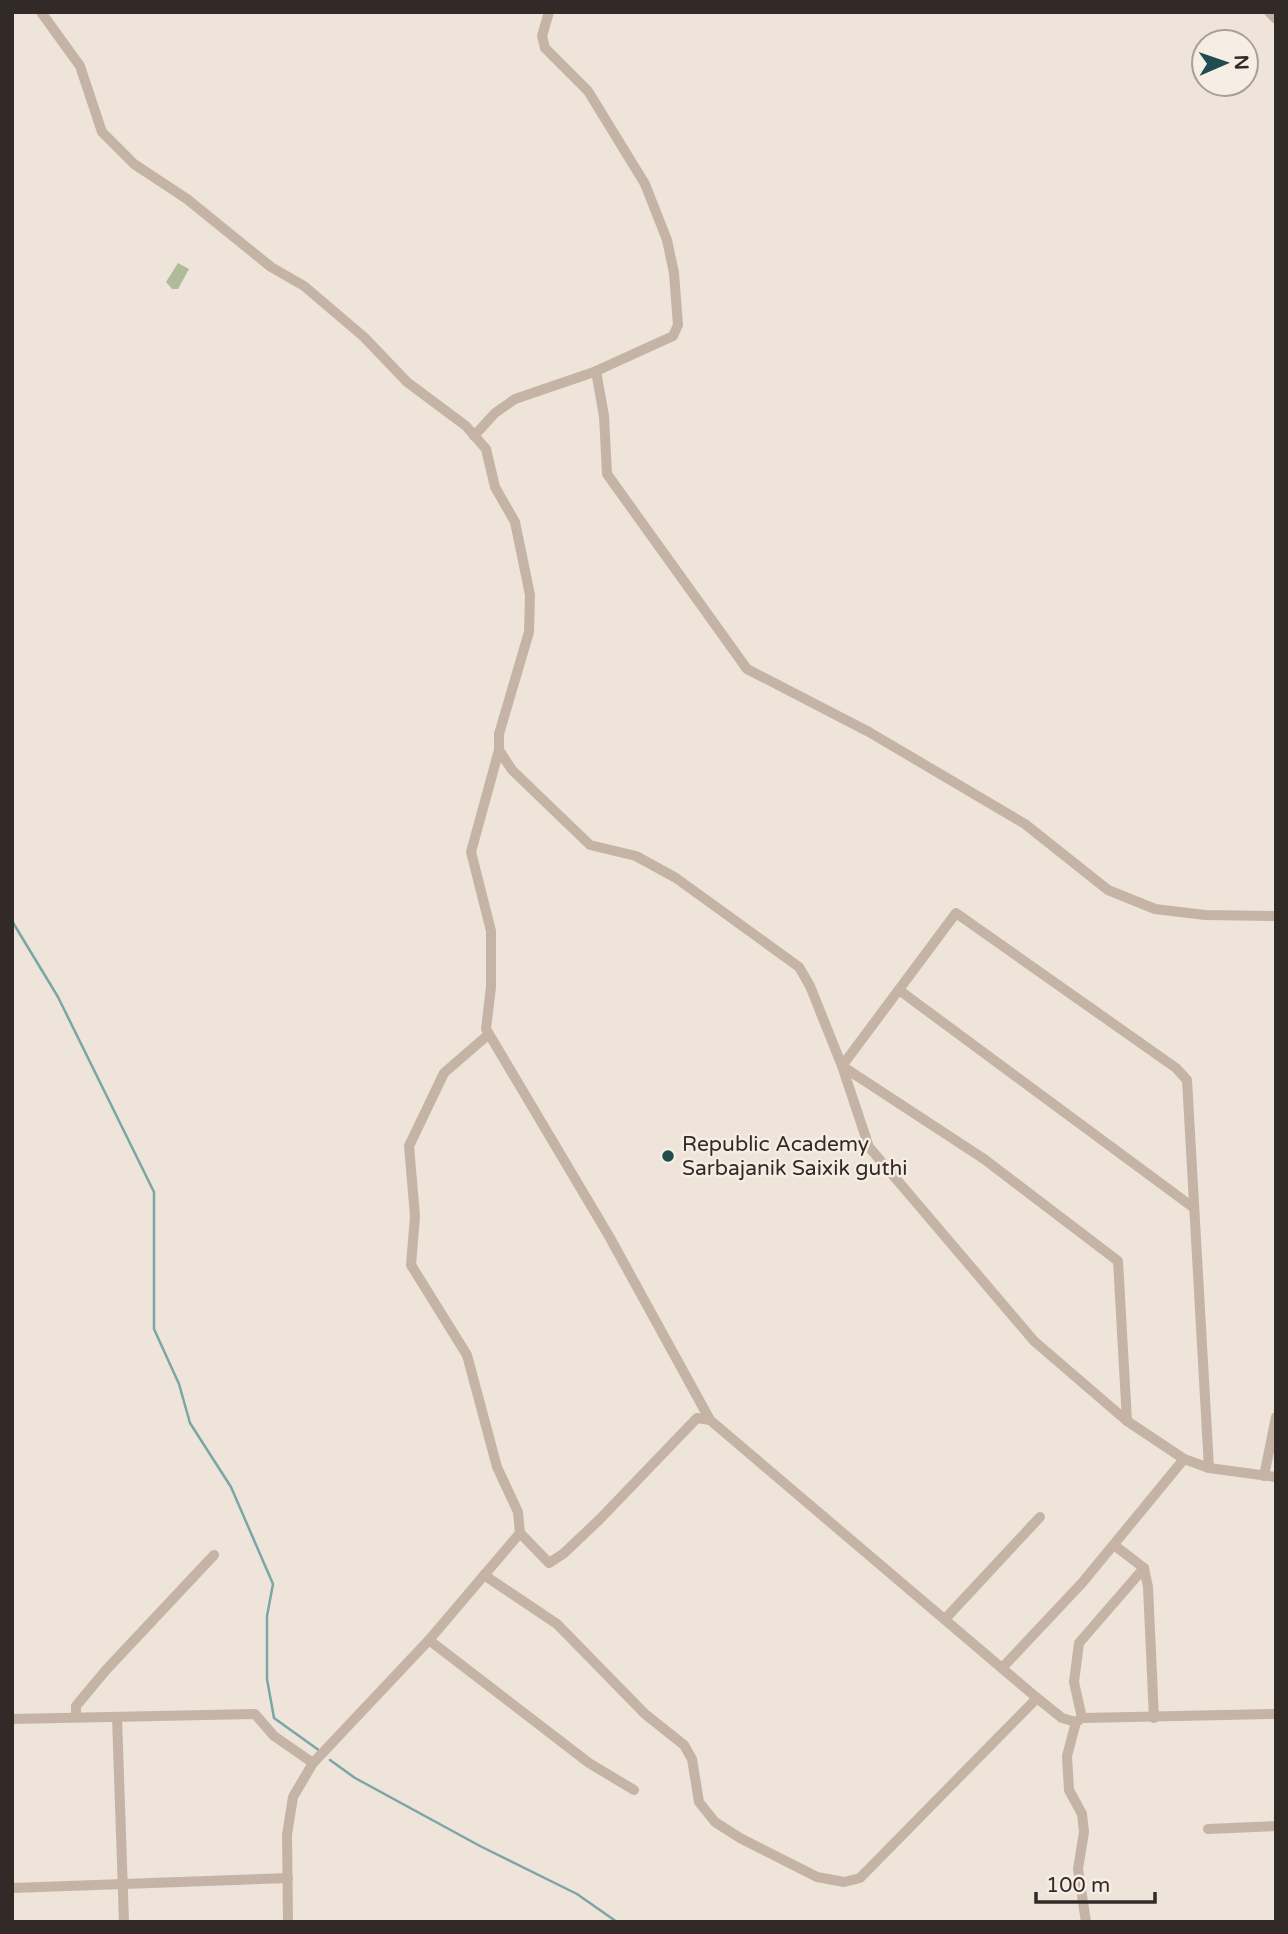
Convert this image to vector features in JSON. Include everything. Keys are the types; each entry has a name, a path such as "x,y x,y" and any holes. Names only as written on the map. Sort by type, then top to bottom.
{"street":[{"path":"41,12 80,66 102,132 134,164 187,199 271,267 304,286 363,337 407,382 474,436 486,449 495,487 515,522 530,595 529,632 499,734 499,750 471,852 491,931 491,987 486,1029 609,1236 710,1420 1062,1718 1079,1720 1276,1714"},
{"path":"474,436 495,413 515,399 596,371 673,336 678,325 674,273 667,240 645,184 588,91 545,48 542,36 549,12"},
{"path":"1269,12 1276,19"},
{"path":"596,371 604,416 607,474 747,669 869,732 1025,824 1108,890 1155,909 1205,915 1276,916"},
{"path":"499,750 512,770 590,845 636,856 676,878 799,967 810,986 842,1066 869,1147 1034,1340 1127,1421 1184,1459 1209,1468 1276,1477"},
{"path":"842,1066 954,916 959,913 1176,1068 1187,1080 1209,1468"},
{"path":"900,990 1194,1208"},
{"path":"489,1034 443,1073 409,1146 415,1226 411,1265 467,1354 497,1467 518,1512 520,1533 549,1563 563,1554 599,1520 698,1418 710,1420"},
{"path":"842,1066 984,1159 1118,1261 1127,1421"},
{"path":"1264,1476 1276,1417"},
{"path":"1002,1668 1114,1545 1184,1459"},
{"path":"944,1619 1040,1517"},
{"path":"288,1922 287,1835 293,1797 313,1763 429,1640 520,1533"},
{"path":"1114,1545 1144,1568 1148,1587 1154,1718"},
{"path":"76,1716 76,1706 106,1670 214,1555"},
{"path":"1086,1922 1078,1870 1084,1832 1082,1814 1069,1790 1067,1756 1079,1720 1073,1682 1079,1643 1144,1568"},
{"path":"484,1576 557,1625 645,1714 684,1745 692,1759 699,1802 715,1822 740,1838 817,1877 844,1882 860,1878 1037,1698"},
{"path":"429,1640 590,1763 634,1790"},
{"path":"12,1719 255,1714 274,1736 313,1763"},
{"path":"117,1717 124,1922"},
{"path":"1208,1829 1276,1826"},
{"path":"12,1888 288,1878"}],"green space":[{"path":"178,263 189,269 178,289 172,289 166,282"}],"waterway":[{"path":"12,921 58,997 154,1192 154,1329 179,1384 190,1423 231,1487 273,1584 267,1616 267,1679 274,1718 320,1751"},
{"path":"330,1760 355,1778 480,1846 577,1894 617,1922"}],"place":[{"name":"Republic Academy Sarbajanik Saixik guthi","path":"668,1156"}]}
